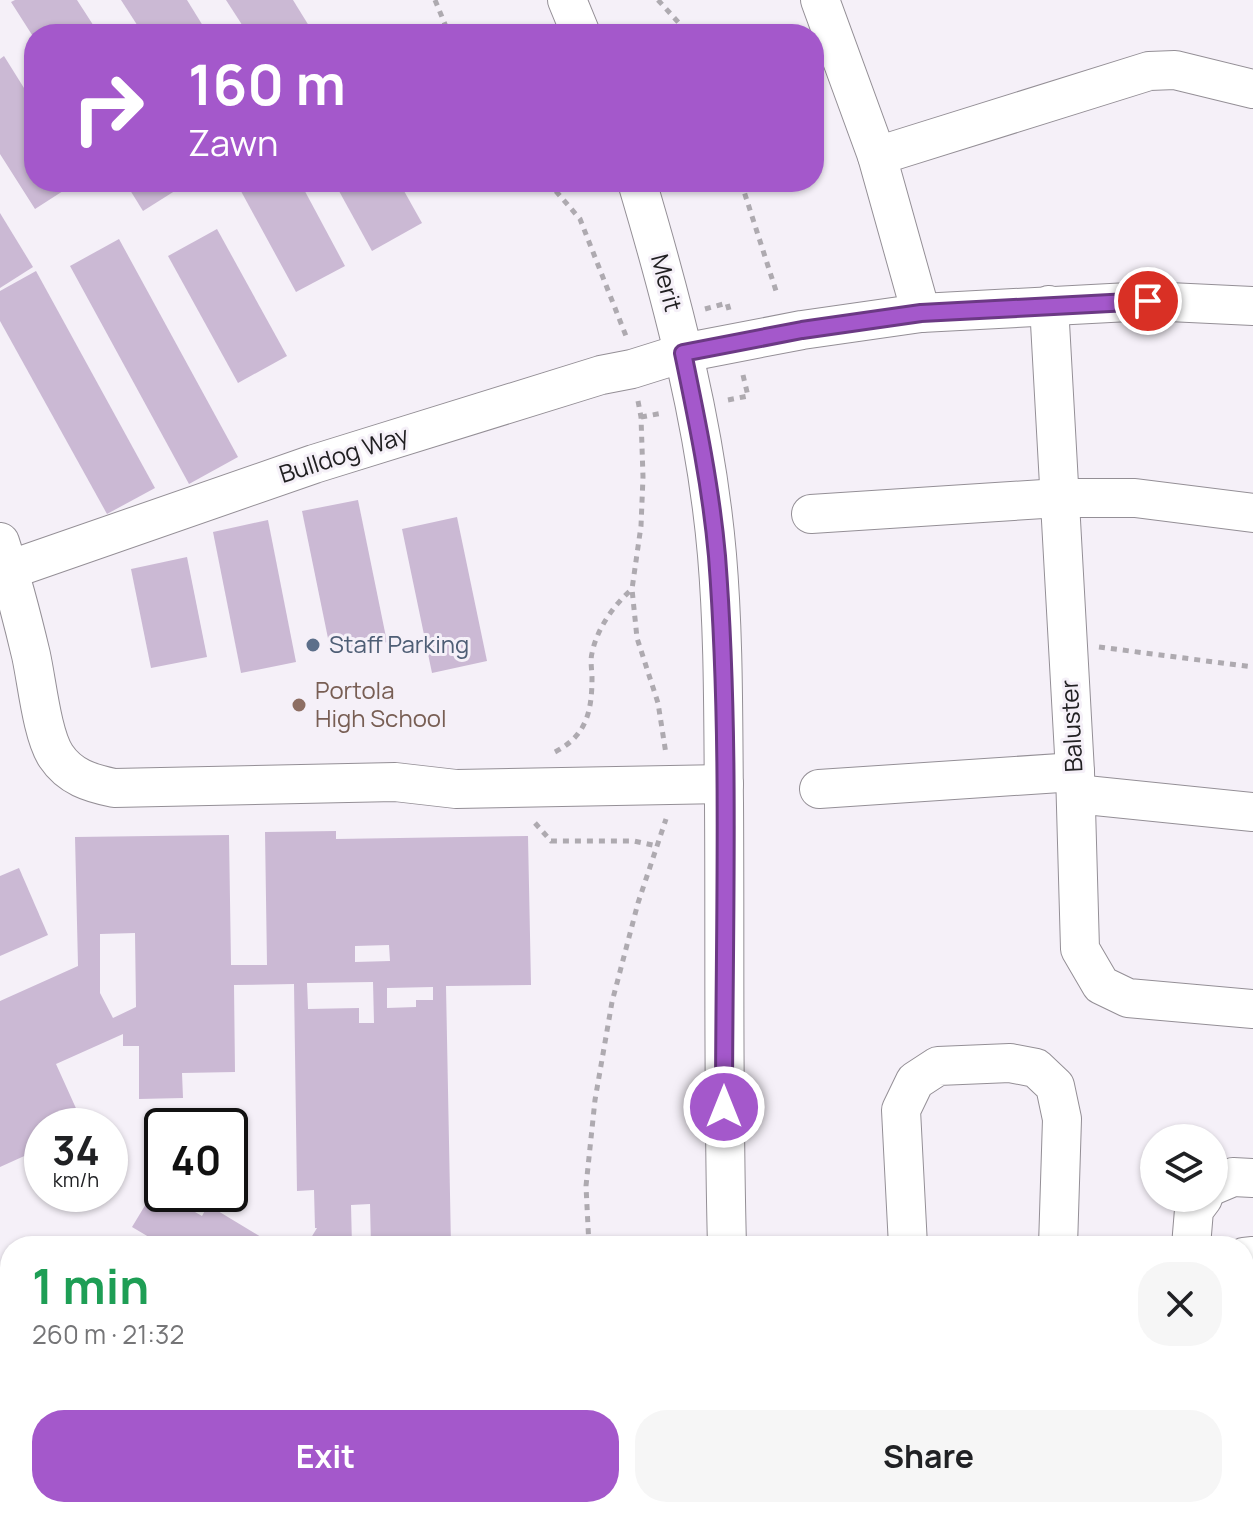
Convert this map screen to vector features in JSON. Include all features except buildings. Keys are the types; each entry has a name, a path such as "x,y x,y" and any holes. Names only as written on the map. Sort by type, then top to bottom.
{"street":[{"path":"567,0 577,24"},
{"path":"820,0 877,156 921,313"},
{"path":"877,156 1149,71 1175,70 1253,89"},
{"name":"Merit","path":"640,192 666,277 683,353 717,555 724,784 727,1236"},
{"name":"Bulldog Way","path":"4,556 601,375 683,353 802,330 921,313 1148,301 1253,306"},
{"name":"Baluster","path":"1049,305 1075,783 1080,949 1101,985 1128,998 1253,1009"},
{"path":"811,514 1059,498 1135,498 1253,513"},
{"path":"4,556 30,652 48,737 64,765 76,776 91,783 114,788 395,782 456,789 724,784"},
{"path":"819,789 1075,783 1253,812"},
{"path":"907,1236 901,1110 915,1081 938,1066 1010,1063 1036,1068 1055,1086 1062,1119 1058,1236"},
{"path":"1228,1179 1253,1178"},
{"path":"1192,1236 1194,1212"}],"path":[{"path":"435,0 445,24"},
{"path":"658,0 680,24"},
{"path":"557,192 580,219 625,330 641,417 641,526 632,589 637,638 658,703 666,751 669,808 619,974 595,1100 586,1186 588,1236"},
{"path":"744,192 777,294"},
{"path":"1067,643 1253,667"}],"place":[{"name":"Staff Parking","path":"313,645"},
{"name":"Portola High School","path":"299,705"}],"route":[{"path":"724,1107 724,784 717,555 683,353 802,330 921,313 1148,301"}]}
